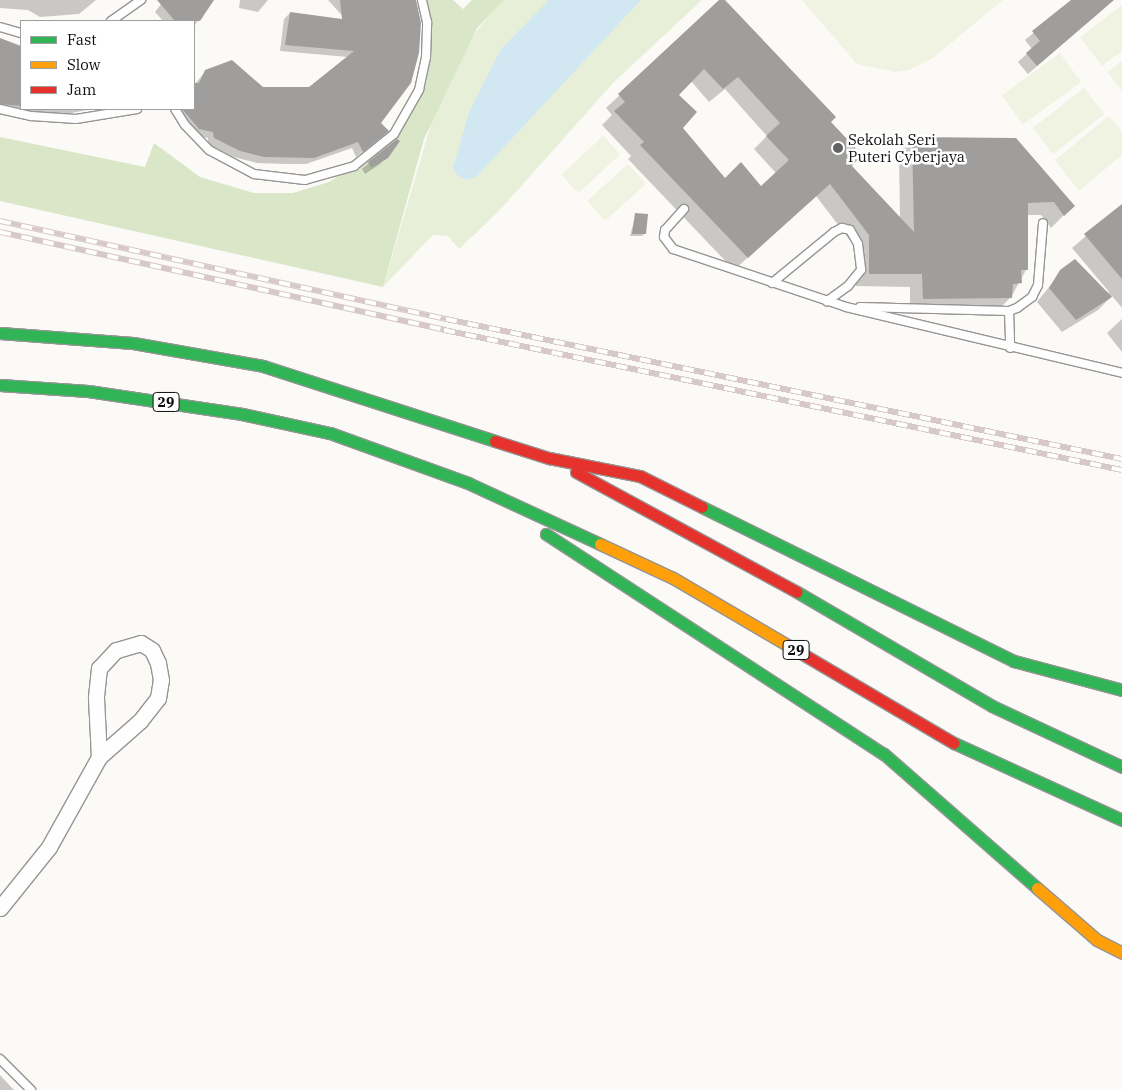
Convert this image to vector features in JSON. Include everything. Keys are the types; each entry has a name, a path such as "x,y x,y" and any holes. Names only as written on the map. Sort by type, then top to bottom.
{"highway":[{"path":"0,333 133,343 262,366 549,458 640,476 1014,661 1122,690"},
{"name":"29","path":"0,385 97,393 242,414 330,433 468,483 673,578 965,749 1122,820"},
{"path":"549,458 645,507 824,606 992,706 1122,767"},
{"path":"468,483 884,754 1097,940 1122,953"}],"street":[{"path":"0,908 49,847 99,758 140,722 158,698 161,680 158,663 152,650 141,643 116,650 99,668 96,698 99,758"}],"lane":[{"path":"125,18 141,0"},
{"path":"176,110 185,125 209,150 254,174 305,180 354,166 394,134 419,90 426,57 426,22 422,0"},
{"path":"0,27 20,34"},
{"path":"0,108 31,116 76,119 131,110"},
{"path":"684,209 665,230 664,237 673,249 846,307 1010,348 1122,373"},
{"path":"846,307 1009,311 1024,304 1038,285 1043,223"},
{"path":"772,283 834,232 842,228 850,230 858,244 861,270 848,286 827,301"},
{"path":"1009,311 1010,348"},
{"path":"0,1059 31,1090"}],"green space":[{"path":"424,0 453,0 463,9 472,0 504,0 477,28 424,139 383,287 0,201 0,137 145,167 154,143 200,177 254,193 293,193 329,182 376,153 410,108 422,73"},
{"path":"502,0 702,0 614,82 497,213 459,249 448,236 433,235 383,287 439,97 472,36"},
{"path":"802,0 1003,0 933,58 909,70 895,72 857,64"},
{"path":"1122,5 1122,51 1102,66 1080,37"},
{"path":"1060,53 1081,82 1023,124 1002,95"},
{"path":"1122,61 1122,91 1107,72"},
{"path":"1084,88 1104,114 1053,154 1033,128"},
{"path":"1109,116 1122,132 1122,155 1079,191 1055,160"},
{"path":"603,136 620,154 578,193 561,175"},
{"path":"628,164 646,184 605,221 587,201"}],"water":[{"path":"549,0 641,0 477,176 467,180 457,175 453,168 469,112 501,49"}],"building":[{"path":"157,0 214,0 200,21 174,20"},
{"path":"340,0 416,0 421,23 419,53 411,83 381,123 389,131 363,152 358,142 314,158 264,157 240,151 214,138 213,132 199,129 183,110 195,110 195,83 199,83 205,70 232,60 263,87 309,87 354,51 285,45 290,12 342,19"},
{"path":"719,0 725,0 836,117 831,122 862,155 852,166 914,232 912,137 1016,138 1075,206 1064,216 1054,202 1028,203 1028,270 1021,270 1022,283 1013,284 1012,298 923,299 922,274 869,274 869,235 830,184 748,258 640,145 644,142 614,111 625,102 618,94","holes":["704,69 723,89 738,77 780,123 766,136 789,160 761,186 741,162 725,178 683,128 697,112 679,95"]},
{"path":"1071,0 1114,0 1037,66 1026,53 1040,41 1032,31"},
{"path":"0,38 20,46 20,106 0,104"},
{"path":"397,139 400,141 388,158 371,168 368,162"},
{"path":"1122,204 1122,279 1084,234"},
{"path":"635,213 648,214 646,234 632,234"},
{"path":"1075,259 1112,297 1076,320 1049,288 1060,270"}],"railway":[{"path":"0,221 446,319 1122,459"},
{"path":"0,232 444,330 1122,470"}],"traffic: fast":[{"path":"0,333 133,343 263,366 495,441"},
{"path":"0,385 88,391 242,414 330,433 468,483 600,544"},
{"path":"702,507 1014,661 1122,690"},
{"path":"546,534 884,754 1037,888"},
{"path":"797,592 992,706 1122,767"},
{"path":"954,743 1122,820"}],"traffic: slow":[{"path":"600,544 673,578 789,646"},
{"path":"1037,888 1097,940 1122,953"}],"traffic: jam":[{"path":"495,441 549,458 640,476 702,507"},
{"path":"576,472 797,592"},
{"path":"789,646 954,743"}],"place":[{"name":"Sekolah Seri Puteri Cyberjaya","path":"838,148"}]}
